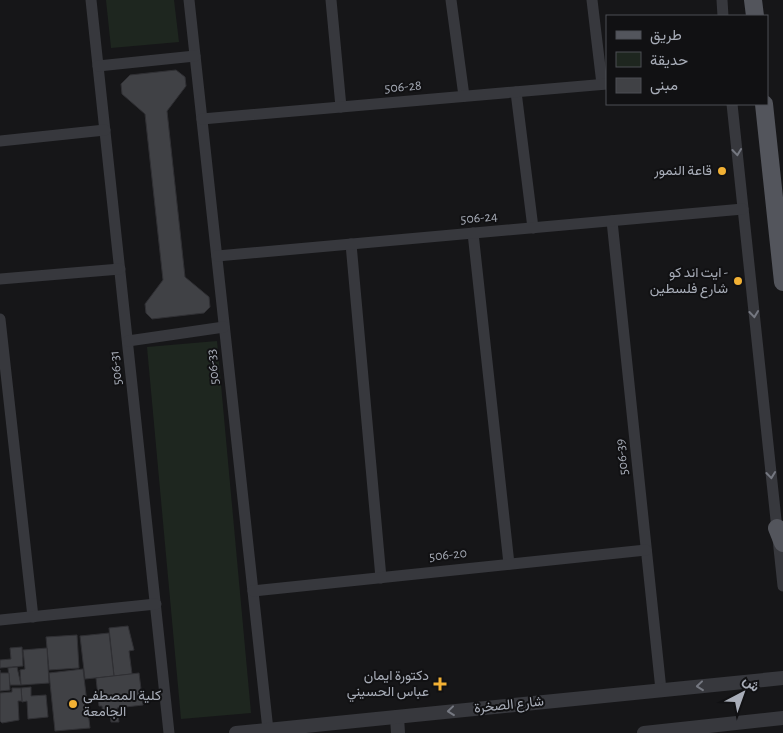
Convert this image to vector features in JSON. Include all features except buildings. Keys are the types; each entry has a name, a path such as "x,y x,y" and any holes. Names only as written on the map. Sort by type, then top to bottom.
{"main road":[{"path":"753,0 755,15"},
{"path":"764,105 783,282"}],"street":[{"name":"506-31","path":"92,0 169,733"},
{"name":"506-33","path":"189,0 268,730"},
{"path":"330,0 341,107"},
{"path":"451,0 464,96"},
{"path":"592,0 604,84"},
{"path":"722,0 723,15"},
{"path":"98,66 195,56"},
{"name":"506-28","path":"202,119 604,84"},
{"path":"516,92 533,228"},
{"path":"732,105 780,536 783,586"},
{"path":"0,141 105,130"},
{"name":"506-24","path":"217,256 743,209"},
{"name":"506-39","path":"612,221 661,690"},
{"path":"473,233 509,564"},
{"path":"351,244 381,578"},
{"path":"0,279 120,269"},
{"path":"0,319 33,617"},
{"path":"128,341 224,327"},
{"name":"506-20","path":"253,591 646,550"},
{"path":"0,620 156,604"},
{"name":"شارع الصخرة","path":"236,733 783,678"},
{"path":"397,717 398,733"},
{"path":"644,733 668,732 783,718"}],"green space":[{"path":"106,0 174,0 179,42 111,48"},
{"path":"217,341 251,713 181,719 147,347"}],"place":[{"name":"قاعة النمور","path":"722,171"},
{"name":"ايت اند كو - شارع فلسطين","path":"738,281"},
{"name":"دكتورة ايمان عباس الحسيني","path":"440,684"},
{"name":"كلية المصطفى الجامعة","path":"73,704"}]}
